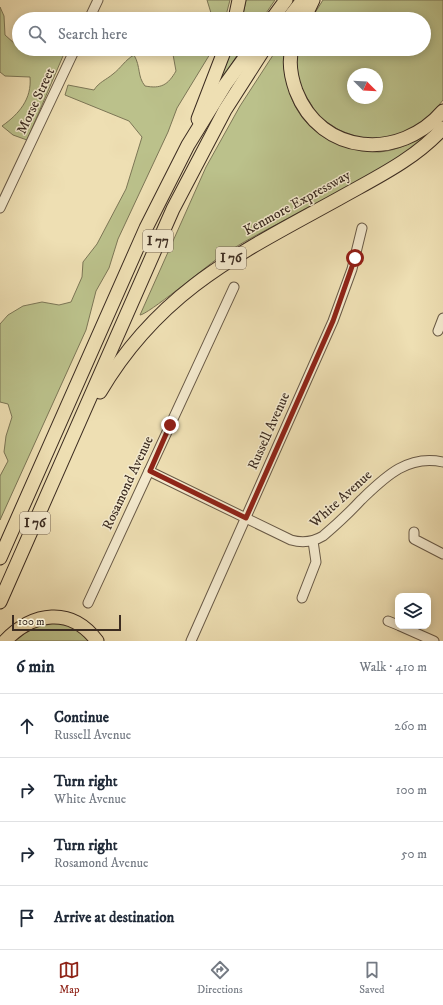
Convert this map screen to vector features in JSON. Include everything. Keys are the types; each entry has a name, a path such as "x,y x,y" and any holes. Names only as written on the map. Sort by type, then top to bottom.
{"highway":[{"path":"236,12 239,0"},
{"path":"277,12 286,0"},
{"path":"294,12 303,0"},
{"path":"308,12 314,0"},
{"name":"I 76","path":"0,558 146,228 188,145 222,56"},
{"path":"188,145 225,85 246,56"},
{"name":"I 77","path":"70,443 172,210 224,110 259,56"},
{"path":"291,56 290,70 298,95 304,107 320,126 340,138 366,144 381,145 395,143 423,130 443,111"},
{"name":"Kenmore Expressway","path":"70,443 110,374 149,325 182,294 235,255 387,172 412,156 443,128"},
{"name":"I 76","path":"0,602 70,443"},
{"path":"5,641 25,624 49,617 60,618 78,624 97,641"}],"street":[{"path":"93,12 98,0"},
{"name":"Morse Street","path":"0,208 72,56"},
{"name":"Russell Avenue","path":"191,641 333,321 352,269 362,228"},
{"name":"Rosamond Avenue","path":"88,603 234,287"},
{"path":"438,331 443,318"},
{"name":"White Avenue","path":"150,471 291,540 302,542 313,541 323,536 389,474 402,466 417,461 443,462"},
{"path":"414,532 414,539 443,554"},
{"path":"302,598 316,562 313,541"},
{"path":"388,621 395,624"},
{"path":"406,629 434,641"}],"green space":[{"path":"207,0 230,0 227,12 211,12"},
{"path":"246,0 275,0 267,12 243,12"},
{"path":"323,0 443,0 443,100 427,120 411,130 392,137 373,139 357,137 339,130 319,117 301,88 296,68 297,56 431,56 431,12 315,12"},
{"path":"0,7 4,16 5,35 12,41 12,56 63,56 27,140 13,135 2,126 19,111 27,99 30,77 5,76 0,72"},
{"path":"132,56 134,56 136,59 141,79 145,86 155,87 164,85 170,80 176,71 173,56 209,56 177,108 168,132 118,239 109,268 96,291 86,330 0,520 0,476 8,461 4,452 6,436 12,417 8,404 0,402 0,324 8,315 23,306 42,302 59,305 71,302 82,277 83,262 97,244 126,189 142,137 129,121 65,95 68,85 94,90"},
{"path":"229,56 237,56 221,81 219,80"},
{"path":"272,56 287,56 288,86 294,103 302,117 314,129 328,139 344,146 379,152 393,150 433,132 409,151 356,184 244,242 218,258 165,299 140,315 206,167 240,106"},
{"path":"48,621 70,623 92,641 12,641 18,634"}],"route":[{"path":"170,425 150,471 246,518 333,321 344,294 355,258"}]}
